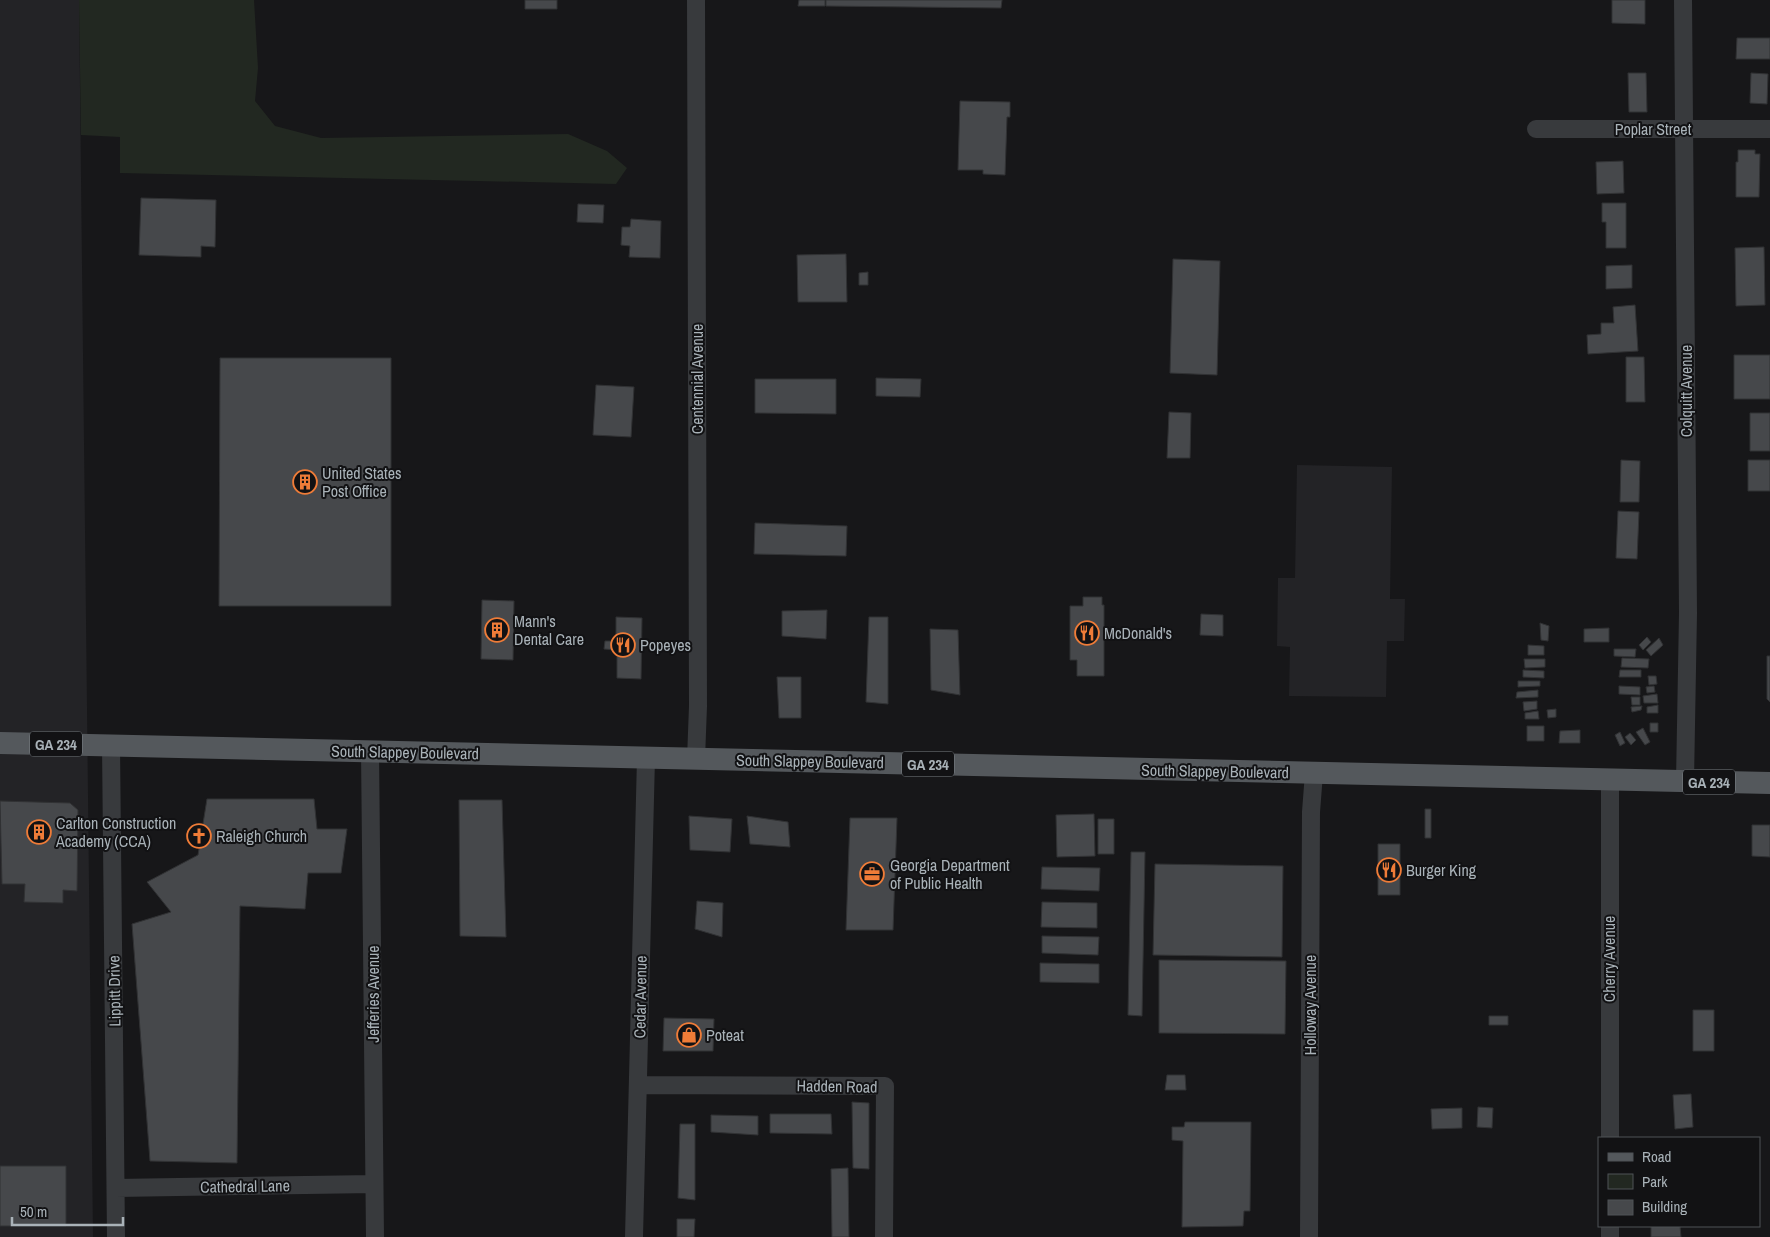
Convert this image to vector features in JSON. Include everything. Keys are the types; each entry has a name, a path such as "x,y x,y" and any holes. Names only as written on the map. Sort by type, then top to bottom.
{"main road":[{"name":"South Slappey Boulevard","path":"0,743 1770,783"}],"street":[{"name":"Centennial Avenue","path":"696,0 698,706 696,759"},
{"name":"Colquitt Avenue","path":"1683,0 1688,604 1685,781"},
{"name":"Poplar Street","path":"1536,129 1770,129"},
{"name":"Lippitt Drive","path":"111,745 116,1237"},
{"name":"Jefferies Avenue","path":"370,752 375,1237"},
{"name":"Cedar Avenue","path":"634,1237 646,758"},
{"name":"Holloway Avenue","path":"1309,1237 1311,822 1314,773"},
{"name":"Cherry Avenue","path":"1610,779 1610,1137"},
{"name":"Hadden Road","path":"638,1085 885,1086 884,1237"},
{"name":"Cathedral Lane","path":"116,1188 374,1184"}],"shaded area":[{"path":"0,0 79,0 93,1237 0,1237"},
{"path":"1297,465 1392,467 1390,599 1405,599 1404,641 1387,641 1386,697 1289,696 1290,647 1277,646 1278,578 1295,578"}],"green space":[{"path":"79,0 254,0 258,68 255,101 275,126 321,138 568,134 607,151 627,168 616,184 120,173 120,137 81,135"}],"building":[{"path":"525,0 557,0 557,9 525,9"},
{"path":"799,0 825,0 825,6 798,6"},
{"path":"826,0 1002,0 1001,8 826,6"},
{"path":"1612,0 1645,0 1645,24 1612,23"},
{"path":"1737,38 1770,38 1770,59 1736,59"},
{"path":"1628,73 1646,73 1647,112 1629,112"},
{"path":"1751,73 1768,74 1767,104 1750,103"},
{"path":"960,101 1010,102 1010,117 1007,117 1005,175 983,174 983,170 958,170"},
{"path":"1738,150 1755,150 1755,154 1760,154 1759,197 1736,197"},
{"path":"1623,161 1624,193 1597,194 1596,162"},
{"path":"141,198 216,200 215,247 201,246 201,257 139,255"},
{"path":"1602,203 1626,203 1626,248 1606,248 1606,222 1602,222"},
{"path":"578,204 604,205 603,223 577,222"},
{"path":"631,219 661,221 660,258 629,257 630,246 621,245 622,227 630,227"},
{"path":"1764,247 1765,305 1736,306 1735,248"},
{"path":"846,254 847,302 798,302 797,255"},
{"path":"1173,259 1220,261 1217,375 1170,373"},
{"path":"1632,265 1632,288 1606,289 1606,266"},
{"path":"868,272 868,285 859,285 859,273"},
{"path":"1635,305 1638,351 1588,354 1587,335 1601,334 1601,323 1614,323 1613,307"},
{"path":"1734,355 1770,355 1770,399 1734,399"},
{"path":"1626,357 1644,357 1645,402 1626,402"},
{"name":"United States Post Office","path":"220,358 391,358 391,606 219,606"},
{"path":"876,378 921,379 920,397 876,396"},
{"path":"755,379 836,379 836,414 755,413"},
{"path":"596,385 634,387 631,437 593,435"},
{"path":"1169,412 1191,413 1190,458 1167,458"},
{"path":"1750,413 1770,413 1770,451 1750,451"},
{"path":"1621,460 1640,461 1639,502 1620,502"},
{"path":"1748,460 1770,460 1770,491 1748,491"},
{"path":"1618,511 1639,512 1637,559 1616,558"},
{"path":"755,523 847,526 846,556 754,554"},
{"name":"McDonald's","path":"1083,597 1102,597 1102,605 1104,605 1104,676 1077,676 1077,660 1070,660 1070,606 1083,606"},
{"name":"Mann's Dental Care","path":"482,600 514,601 513,660 481,659"},
{"path":"827,610 826,639 782,636 782,611"},
{"path":"1201,614 1223,615 1223,636 1200,635"},
{"name":"Popeyes","path":"616,617 642,618 641,679 617,678 617,650 604,649 605,641 616,641"},
{"path":"869,617 888,617 888,704 866,702"},
{"path":"1540,623 1549,626 1548,641 1541,640"},
{"path":"1609,628 1609,642 1584,642 1584,629"},
{"path":"930,629 958,630 960,695 931,690"},
{"path":"1647,637 1651,642 1643,650 1639,645"},
{"path":"1659,638 1663,645 1651,656 1646,650"},
{"path":"1528,645 1544,646 1544,655 1528,655"},
{"path":"1614,649 1636,649 1635,657 1614,656"},
{"path":"1767,656 1770,656 1770,702 1767,699"},
{"path":"1622,658 1649,659 1648,668 1621,667"},
{"path":"1524,659 1545,659 1545,667 1525,668"},
{"path":"1523,670 1544,671 1544,678 1523,677"},
{"path":"1620,670 1641,670 1641,677 1619,677"},
{"path":"1648,676 1656,676 1657,684 1649,685"},
{"path":"777,677 801,677 801,718 779,718"},
{"path":"1518,681 1540,681 1540,686 1518,687"},
{"path":"1619,686 1640,687 1640,695 1619,694"},
{"path":"1654,686 1655,692 1647,693 1646,687"},
{"path":"1538,690 1538,697 1516,698 1517,692"},
{"path":"1657,694 1658,703 1644,703 1643,696"},
{"path":"1631,697 1640,697 1640,705 1632,705"},
{"path":"1537,701 1537,709 1524,711 1523,702"},
{"path":"1658,705 1658,713 1647,713 1647,707"},
{"path":"1642,706 1641,710 1632,712 1631,707"},
{"path":"1556,709 1556,717 1548,718 1547,710"},
{"path":"1538,711 1539,719 1525,719 1525,713"},
{"path":"1650,723 1658,723 1658,732 1650,732"},
{"path":"1527,726 1544,726 1544,741 1527,741"},
{"path":"1643,728 1650,742 1645,745 1636,732"},
{"path":"1580,730 1580,743 1559,743 1560,731"},
{"path":"1620,732 1625,743 1620,746 1615,735"},
{"path":"1630,733 1636,740 1631,745 1625,737"},
{"path":"207,799 314,799 317,829 347,829 341,873 308,873 305,909 240,906 237,1163 150,1161 132,924 171,912 147,882 198,855"},
{"path":"459,800 502,800 506,937 460,936"},
{"name":"Carlton Construction Academy (CCA)","path":"0,801 70,803 78,810 77,891 63,890 63,903 24,902 25,884 2,884"},
{"path":"1425,809 1431,809 1431,838 1425,838"},
{"path":"1094,814 1095,856 1057,857 1056,815"},
{"path":"689,816 732,819 730,852 690,850"},
{"path":"747,816 788,822 790,847 750,844"},
{"name":"Georgia Department of Public Health","path":"850,818 897,818 893,930 846,930"},
{"path":"1098,819 1114,819 1114,854 1098,854"},
{"path":"1752,825 1770,825 1770,857 1752,856"},
{"name":"Burger King","path":"1378,844 1400,844 1400,895 1378,895"},
{"path":"1131,852 1145,852 1142,1016 1128,1015"},
{"path":"1155,864 1283,866 1282,957 1153,955"},
{"path":"1042,867 1100,868 1099,891 1041,889"},
{"path":"697,901 723,903 722,937 695,929"},
{"path":"1042,902 1097,903 1097,928 1041,927"},
{"path":"1042,936 1099,937 1098,955 1042,953"},
{"path":"1159,960 1286,961 1285,1034 1159,1033"},
{"path":"1040,963 1099,964 1099,983 1040,982"},
{"path":"1693,1010 1714,1010 1714,1051 1693,1051"},
{"path":"1489,1016 1508,1016 1508,1025 1489,1025"},
{"name":"Poteat","path":"664,1018 714,1019 713,1051 663,1051"},
{"path":"1167,1075 1185,1075 1186,1090 1165,1090"},
{"path":"1691,1094 1693,1127 1675,1129 1673,1095"},
{"path":"852,1102 869,1103 869,1169 853,1168"},
{"path":"1478,1107 1493,1108 1492,1128 1477,1127"},
{"path":"1462,1108 1462,1128 1432,1129 1431,1109"},
{"path":"770,1114 831,1114 832,1134 770,1133"},
{"path":"711,1115 758,1116 758,1135 711,1132"},
{"path":"1185,1122 1251,1122 1250,1211 1244,1211 1243,1226 1182,1227 1183,1141 1172,1140 1172,1127 1184,1127"},
{"path":"680,1124 695,1124 695,1200 678,1198"},
{"path":"0,1166 66,1166 66,1226 0,1226"},
{"path":"848,1168 849,1237 832,1237 831,1169"},
{"path":"677,1219 695,1219 694,1237 677,1237"},
{"path":"1651,1227 1680,1227 1681,1237 1651,1237"}],"place":[{"name":"United States Post Office","path":"305,482"},
{"name":"Mann's Dental Care","path":"497,630"},
{"name":"McDonald's","path":"1087,633"},
{"name":"Popeyes","path":"623,645"},
{"name":"Carlton Construction Academy (CCA)","path":"39,832"},
{"name":"Raleigh Church","path":"199,836"},
{"name":"Burger King","path":"1389,870"},
{"name":"Georgia Department of Public Health","path":"872,874"},
{"name":"Poteat","path":"689,1035"}]}
